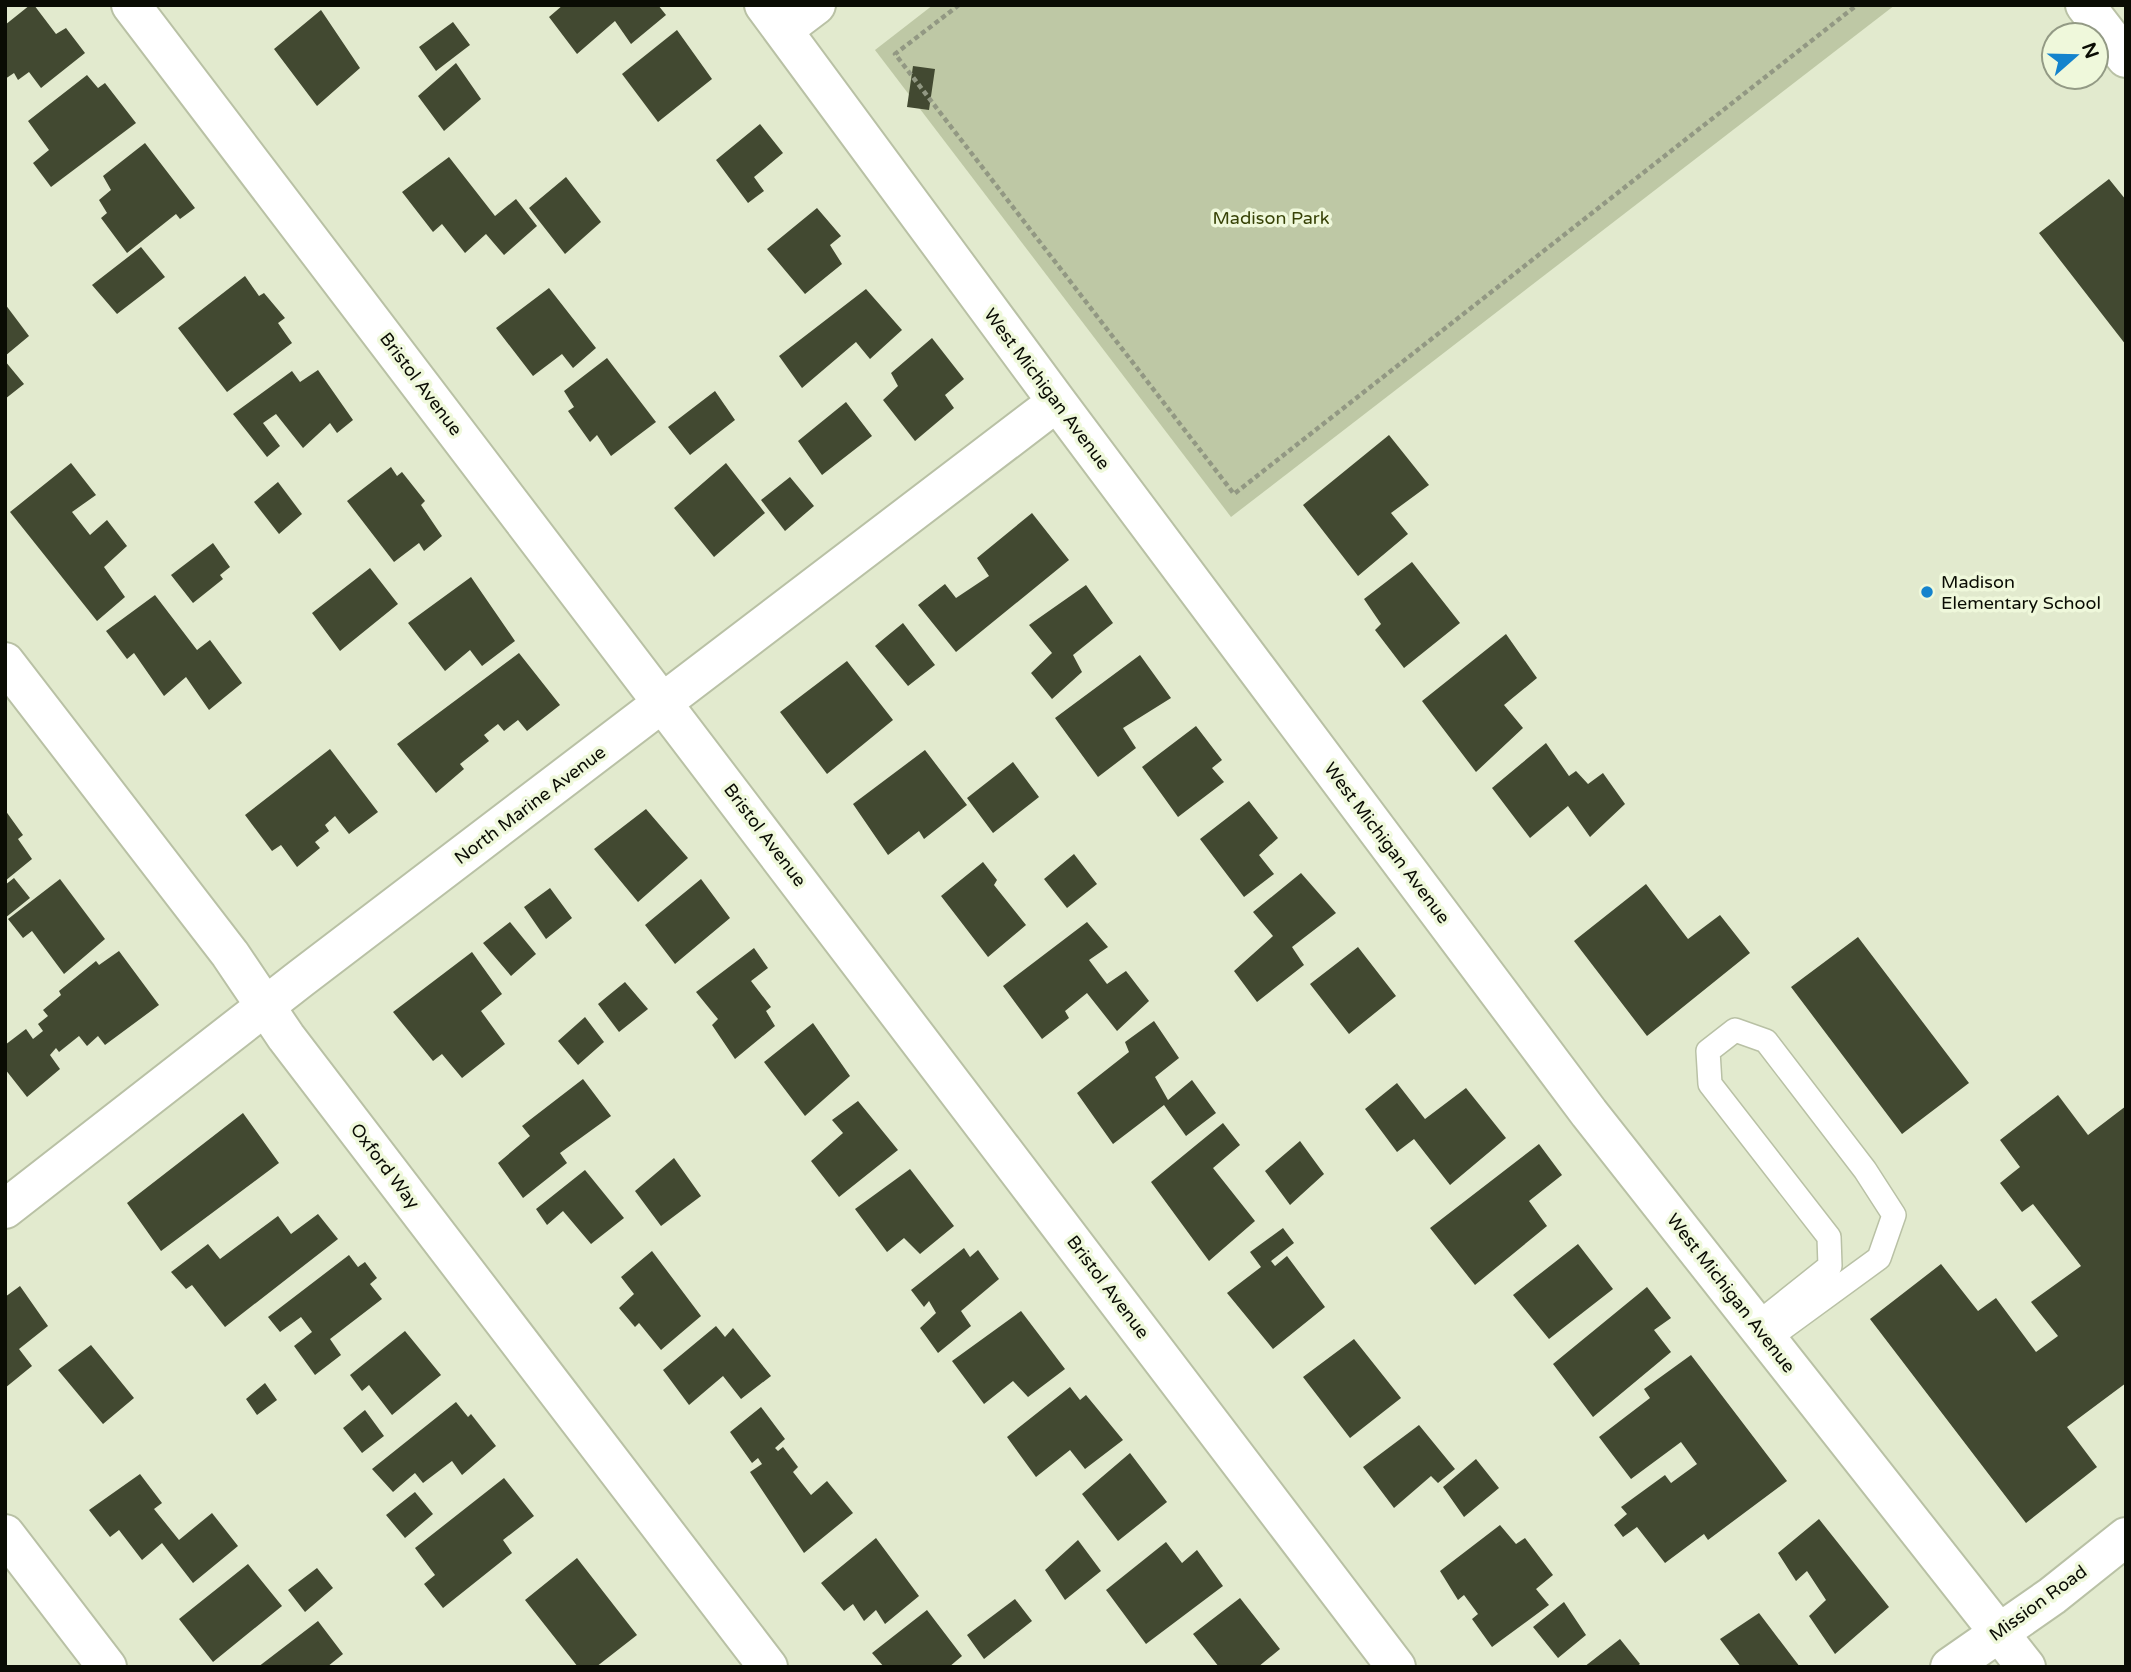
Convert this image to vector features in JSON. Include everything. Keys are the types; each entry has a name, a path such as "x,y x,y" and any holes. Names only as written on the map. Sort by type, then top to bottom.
{"street":[{"name":"Bristol Avenue","path":"131,5 1396,1667"},
{"path":"774,18 816,5"},
{"path":"2085,5 2126,58"},
{"name":"West Michigan Avenue","path":"774,18 1057,402 1583,1105 2026,1667"},
{"name":"North Marine Avenue","path":"5,1209 1057,402"},
{"name":"Oxford Way","path":"5,662 230,954 267,1007 768,1667"},
{"path":"5,1534 107,1667"},
{"name":"Mission Road","path":"1950,1667 2052,1596 2126,1537"}],"lane":[{"path":"1735,1030 1766,1041 1865,1170 1894,1215 1878,1258 1762,1332 1830,1266 1829,1237 1710,1084 1708,1051 1735,1030"}],"path":[{"path":"959,5 895,54 1234,494 1857,5"}],"green space":[{"name":"Madison Park","path":"933,5 1895,5 1231,517 875,50"}],"building":[{"path":"30,5 34,5 56,34 66,28 85,53 41,88 29,72 18,80 14,73 5,79 5,25"},
{"path":"563,5 658,5 666,15 631,44 615,21 577,54 549,17"},
{"path":"321,10 360,68 317,106 274,49"},
{"path":"453,22 470,45 436,71 419,47"},
{"path":"677,30 712,79 658,122 622,74"},
{"path":"456,63 481,99 444,131 418,96"},
{"path":"913,66 935,69 929,110 907,107"},
{"path":"87,75 98,88 105,83 136,123 51,187 33,163 49,150 28,121"},
{"path":"760,124 783,153 754,177 764,191 748,203 716,160"},
{"path":"145,143 195,208 180,219 176,214 127,253 101,218 107,213 99,200 111,190 103,176"},
{"path":"449,157 495,216 516,199 537,226 504,255 486,234 465,253 442,224 433,232 402,192"},
{"path":"566,177 601,222 565,254 529,208"},
{"path":"2109,179 2126,200 2126,345 2039,233"},
{"path":"817,208 841,236 830,245 842,264 805,294 767,249"},
{"path":"141,247 165,277 117,314 92,285"},
{"path":"245,276 259,296 264,293 285,318 278,323 292,343 227,392 178,328"},
{"path":"549,288 596,348 573,368 562,354 533,376 496,328"},
{"path":"866,289 902,330 870,359 856,342 802,388 779,356"},
{"path":"5,304 29,336 5,356"},
{"path":"932,338 964,379 945,395 954,408 915,441 883,400 898,386 891,373"},
{"path":"607,358 656,422 611,456 597,435 590,442 568,411 574,407 564,391"},
{"path":"5,361 24,384 5,399"},
{"path":"318,370 353,420 337,433 330,423 303,448 276,414 263,423 280,446 267,457 233,414 292,371 300,382"},
{"path":"715,391 735,420 690,455 668,427"},
{"path":"846,402 872,436 822,475 798,441"},
{"path":"1389,435 1429,485 1391,513 1408,534 1358,576 1303,505"},
{"path":"71,463 96,495 72,512 90,535 107,520 127,546 104,567 125,597 97,621 10,512"},
{"path":"726,463 765,513 714,557 674,508"},
{"path":"391,467 397,476 402,472 425,501 421,505 442,536 424,551 419,543 394,562 347,501"},
{"path":"790,477 814,506 785,531 761,500"},
{"path":"278,482 302,514 279,534 254,502"},
{"path":"1032,513 1069,560 956,652 918,605 945,584 956,598 989,576 977,558"},
{"path":"213,543 230,567 220,575 223,579 193,603 171,575"},
{"path":"1412,562 1460,623 1404,668 1375,630 1381,624 1364,599"},
{"path":"370,568 398,604 340,651 312,613"},
{"path":"471,577 515,641 482,666 470,650 445,671 408,623"},
{"path":"1086,585 1113,623 1073,655 1082,672 1052,699 1031,673 1052,653 1029,625"},
{"path":"155,595 197,650 210,640 242,683 209,710 186,677 164,696 134,653 127,659 106,631"},
{"path":"903,623 935,665 908,686 875,646"},
{"path":"1506,634 1537,678 1504,705 1523,728 1476,772 1422,701"},
{"path":"519,653 560,705 527,731 518,720 504,731 498,724 484,735 489,741 460,764 464,769 436,793 397,744"},
{"path":"1140,655 1171,698 1123,728 1136,748 1098,777 1055,718"},
{"path":"847,661 893,720 827,774 780,712"},
{"path":"1196,726 1222,760 1212,768 1224,782 1178,817 1142,767"},
{"path":"1546,743 1569,776 1576,771 1588,784 1603,773 1625,804 1590,837 1568,806 1530,838 1492,788"},
{"path":"330,749 378,812 349,834 335,816 325,825 329,831 315,842 320,848 297,867 281,845 272,851 245,815"},
{"path":"925,750 967,805 924,839 919,831 888,855 853,804"},
{"path":"1013,762 1039,797 993,833 967,798"},
{"path":"1249,801 1278,838 1259,855 1274,874 1244,897 1200,839"},
{"path":"646,809 688,858 638,902 594,849"},
{"path":"5,810 23,835 18,839 32,859 5,881"},
{"path":"1074,854 1097,884 1067,908 1044,879"},
{"path":"983,862 997,880 994,885 1026,925 988,957 941,896"},
{"path":"1301,873 1336,913 1292,947 1304,965 1257,1002 1234,971 1273,936 1253,912"},
{"path":"14,878 30,898 5,918 5,885"},
{"path":"60,879 105,939 64,974 32,931 23,938 8,919"},
{"path":"701,879 730,918 675,964 645,925"},
{"path":"1646,884 1688,939 1720,915 1750,953 1647,1036 1574,941"},
{"path":"550,888 572,918 546,939 524,907"},
{"path":"510,922 536,954 511,976 483,943"},
{"path":"1087,922 1108,947 1089,960 1107,984 1126,971 1149,1001 1117,1031 1087,993 1065,1011 1069,1018 1042,1039 1003,986"},
{"path":"1858,937 1969,1083 1902,1134 1791,987"},
{"path":"1358,947 1396,996 1349,1034 1310,984"},
{"path":"754,948 768,968 751,981 771,1007 766,1011 775,1026 735,1059 712,1025 718,1019 696,992"},
{"path":"119,951 159,1005 105,1045 98,1036 87,1046 79,1036 59,1052 56,1048 50,1055 60,1069 27,1097 5,1069 5,1045 26,1029 33,1039 43,1031 38,1024 48,1016 43,1010 61,995 59,991 96,961 99,965"},
{"path":"472,952 502,994 481,1011 505,1044 462,1078 442,1054 433,1061 393,1012"},
{"path":"625,982 648,1009 619,1032 598,1004"},
{"path":"585,1017 604,1042 578,1065 558,1041"},
{"path":"1154,1021 1179,1058 1155,1077 1168,1100 1192,1080 1216,1113 1186,1136 1164,1105 1113,1144 1077,1093 1129,1052 1125,1042"},
{"path":"813,1023 850,1076 805,1116 764,1062"},
{"path":"583,1079 611,1116 560,1153 567,1163 523,1198 498,1163 530,1136 522,1126"},
{"path":"1397,1083 1425,1119 1466,1088 1506,1138 1450,1185 1414,1139 1397,1152 1365,1109"},
{"path":"2058,1095 2088,1135 2126,1106 2126,1383 2067,1427 2097,1467 2026,1523 1870,1319 1941,1264 1978,1311 1996,1298 2036,1352 2058,1336 2031,1302 2081,1266 2033,1204 2022,1212 2000,1183 2020,1167 2000,1140"},
{"path":"858,1101 898,1150 839,1197 811,1161 843,1133 832,1120"},
{"path":"243,1113 279,1163 161,1251 127,1203"},
{"path":"1223,1123 1240,1145 1213,1168 1255,1221 1209,1261 1151,1182"},
{"path":"1300,1141 1324,1174 1290,1205 1265,1171"},
{"path":"1539,1144 1562,1175 1529,1201 1547,1226 1475,1285 1430,1228"},
{"path":"674,1158 701,1196 661,1226 635,1191"},
{"path":"910,1169 954,1226 920,1254 904,1238 887,1252 855,1209"},
{"path":"585,1170 624,1218 591,1244 563,1211 547,1225 536,1209"},
{"path":"318,1214 338,1239 225,1327 192,1285 186,1289 171,1272 208,1244 220,1259 278,1216 291,1234"},
{"path":"1283,1228 1294,1243 1271,1261 1275,1266 1287,1256 1325,1307 1273,1349 1227,1293 1261,1267 1250,1252"},
{"path":"1578,1244 1613,1289 1549,1339 1513,1295"},
{"path":"964,1248 970,1257 978,1250 999,1279 961,1311 971,1326 938,1353 920,1328 936,1313 929,1301 924,1307 911,1290"},
{"path":"652,1251 701,1316 661,1350 639,1323 635,1327 619,1308 634,1294 621,1277"},
{"path":"349,1255 358,1267 365,1262 377,1278 370,1284 382,1299 330,1339 341,1355 315,1375 294,1346 312,1332 301,1317 280,1332 268,1317"},
{"path":"20,1286 48,1326 19,1349 32,1366 5,1388 5,1297"},
{"path":"1647,1287 1671,1318 1654,1330 1671,1352 1593,1417 1553,1364"},
{"path":"1021,1311 1065,1369 1028,1397 1013,1381 984,1404 952,1361"},
{"path":"716,1326 725,1337 733,1328 771,1376 741,1399 723,1376 689,1405 663,1370"},
{"path":"405,1331 441,1375 392,1415 369,1385 362,1391 350,1375"},
{"path":"1354,1339 1401,1398 1350,1438 1303,1377"},
{"path":"91,1345 134,1398 103,1424 58,1370"},
{"path":"1691,1355 1787,1481 1708,1540 1704,1534 1665,1563 1637,1527 1623,1537 1614,1525 1627,1514 1621,1507 1665,1475 1671,1483 1697,1464 1681,1442 1631,1479 1599,1437 1650,1398 1644,1389"},
{"path":"265,1383 277,1400 257,1415 246,1399"},
{"path":"1070,1387 1080,1400 1086,1395 1123,1440 1085,1469 1070,1450 1036,1477 1007,1437"},
{"path":"456,1402 468,1417 471,1414 496,1446 462,1475 452,1461 423,1483 415,1473 393,1492 372,1469"},
{"path":"761,1407 785,1439 775,1448 778,1451 783,1447 798,1467 793,1472 811,1495 827,1481 853,1513 804,1553 750,1472 762,1464 758,1458 752,1463 730,1432"},
{"path":"365,1410 384,1436 362,1453 343,1428"},
{"path":"1419,1425 1455,1469 1438,1483 1431,1476 1394,1508 1363,1467"},
{"path":"1130,1453 1167,1502 1118,1541 1082,1494"},
{"path":"1476,1459 1499,1488 1464,1517 1443,1487"},
{"path":"140,1474 162,1503 154,1509 179,1540 212,1513 238,1546 193,1583 162,1543 142,1560 119,1530 110,1537 89,1510"},
{"path":"504,1478 534,1516 503,1540 512,1553 443,1608 424,1584 435,1575 415,1548"},
{"path":"415,1492 433,1514 405,1538 386,1515"},
{"path":"1819,1519 1889,1607 1835,1654 1809,1616 1826,1600 1807,1571 1796,1581 1778,1553"},
{"path":"1500,1525 1516,1544 1525,1538 1553,1575 1536,1589 1549,1605 1492,1647 1472,1619 1478,1614 1464,1595 1458,1600 1440,1571"},
{"path":"876,1538 919,1596 885,1624 876,1610 864,1621 853,1604 844,1611 821,1583"},
{"path":"1078,1540 1101,1571 1065,1600 1045,1570"},
{"path":"1166,1542 1182,1563 1197,1550 1223,1586 1146,1644 1106,1590"},
{"path":"577,1558 637,1635 596,1667 578,1667 525,1600"},
{"path":"248,1564 282,1606 213,1662 179,1619"},
{"path":"317,1568 333,1588 305,1612 288,1590"},
{"path":"1240,1598 1280,1649 1258,1667 1219,1667 1193,1634"},
{"path":"1015,1599 1032,1621 984,1659 967,1635"},
{"path":"1564,1602 1586,1635 1558,1658 1533,1627"},
{"path":"927,1610 962,1656 949,1667 884,1667 872,1653"},
{"path":"1759,1613 1800,1667 1741,1667 1720,1639"},
{"path":"318,1621 343,1654 327,1667 258,1667"},
{"path":"1620,1639 1640,1664 1636,1667 1584,1667"}],"place":[{"name":"Madison Elementary School","path":"1927,592"}]}
